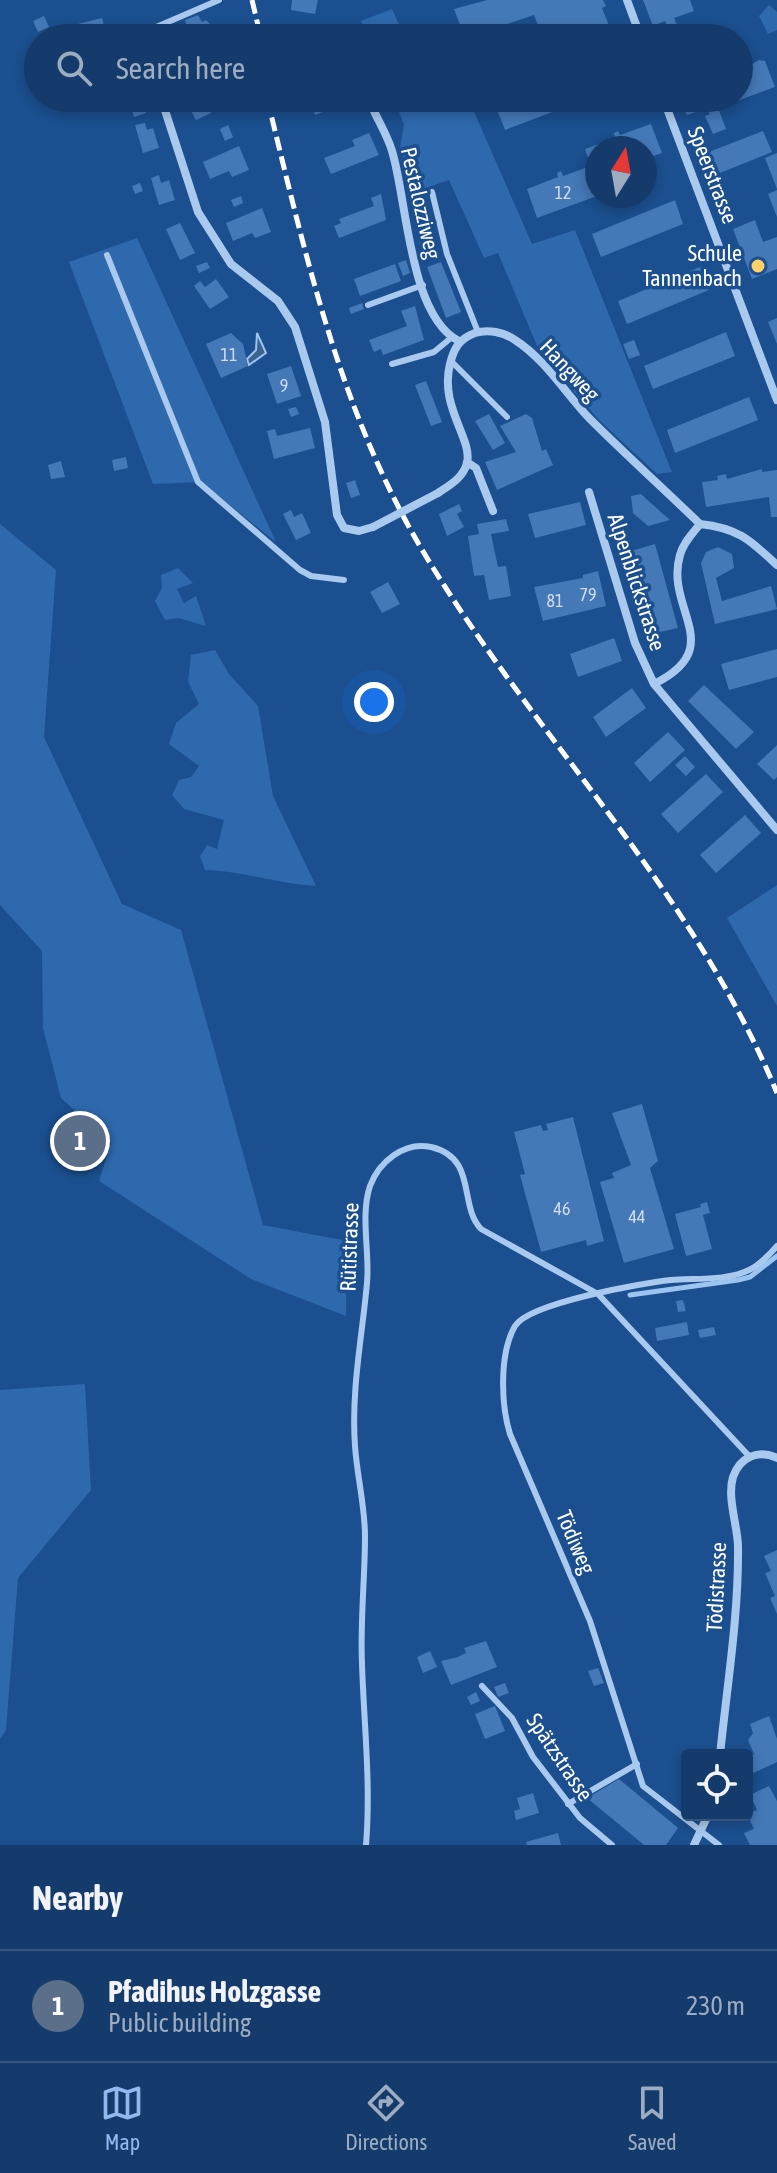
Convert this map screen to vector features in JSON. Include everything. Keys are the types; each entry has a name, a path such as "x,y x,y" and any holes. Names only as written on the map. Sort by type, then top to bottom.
{"street":[{"path":"627,0 636,24"},
{"path":"166,112 198,212 231,264 278,301 295,327 325,422 337,515 344,528 359,531 373,527 457,481 467,462 468,450 448,402 447,381 456,339 478,332"},
{"name":"Pestalozziweg","path":"374,112 392,150 405,229 435,320 456,339"},
{"name":"Speerstrasse","path":"668,112 777,400"},
{"name":"Hangweg","path":"478,332 497,332 516,340 591,420 700,524"},
{"path":"467,462 476,468 493,511"},
{"name":"Alpenblickstrasse","path":"589,492 635,643 654,684 777,830"},
{"path":"654,684 675,674 688,660 691,642 677,571 680,552 700,524 727,527 746,537 777,565"},
{"path":"749,1456 761,1454 777,1458"},
{"name":"Tödistrasse","path":"721,1749 738,1544 731,1483 738,1465 749,1456"},
{"path":"694,1845 706,1821"}],"lane":[{"path":"163,24 219,0"},
{"path":"432,192 447,254 478,332"},
{"path":"107,255 198,482 300,570 311,576 344,580"},
{"path":"368,305 423,285"},
{"path":"392,364 434,352 456,339"},
{"path":"451,361 507,417"},
{"name":"Rütistrasse","path":"366,1845 370,1790 361,1661 365,1532 355,1446 355,1374 369,1264 367,1206 371,1186 381,1168 400,1151 422,1145 445,1152 468,1184 474,1217 481,1229 598,1294 749,1456"},
{"path":"598,1294 654,1281 738,1274 757,1265 777,1246"},
{"name":"Tödiweg","path":"598,1294 583,1295 529,1315 515,1326 503,1373 502,1406 510,1434 590,1621 643,1786 704,1830"},
{"name":"Spätzstrasse","path":"482,1686 512,1718 533,1757 568,1804 612,1845"},
{"path":"568,1804 637,1764"},
{"path":"704,1830 719,1845"}],"shaded area":[{"path":"769,5 777,12 777,30 768,34 759,16"},
{"path":"392,9 399,24 362,24 361,21"},
{"path":"399,112 474,112 532,244 575,230 672,472 657,474 599,420 540,353 498,253 484,258 449,180 414,192 400,148 404,124"},
{"path":"137,238 276,542 201,482 153,484 69,262"},
{"path":"257,333 266,353 249,365 247,359 256,350"},
{"path":"0,524 56,570 44,737 122,904 181,930 263,1225 347,1241 346,1316 251,1279 99,1181 111,1143 61,1098 43,1028 42,951 0,905"},
{"path":"178,568 193,583 177,589 184,603 196,596 206,626 178,618 165,620 155,601 162,588 161,575"},
{"path":"215,650 229,674 258,706 273,796 316,886 205,870 200,856 207,845 217,849 224,820 184,809 172,795 179,780 191,777 199,766 169,744 176,723 199,704 188,682 191,655"},
{"path":"777,885 777,1006 727,918"},
{"path":"85,1384 91,1490 18,1578 6,1730 0,1739 0,1390"}],"building":[{"path":"292,0 318,0 315,14 291,10"},
{"path":"487,0 603,0 606,6 602,8 608,24 538,24 534,15 507,24 460,24 454,9"},
{"path":"643,0 690,0 694,11 674,18 676,24 666,24 665,21 652,24"},
{"path":"198,15 202,22 206,20 210,24 186,24 185,20"},
{"path":"44,16 48,24 34,24 33,21"},
{"path":"102,18 104,24 78,24"},
{"path":"765,61 775,87 753,95 753,64"},
{"path":"192,112 211,112 211,113 196,120"},
{"path":"498,112 553,112 505,130"},
{"path":"720,112 726,129 713,134 705,116"},
{"path":"145,123 147,130 153,128 159,148 143,153 135,125"},
{"path":"651,124 656,136 615,136 614,133 618,131 620,135"},
{"path":"228,125 233,137 225,141 220,129"},
{"path":"763,131 772,152 710,177 701,155"},
{"path":"369,133 379,155 331,174 324,158 355,146 352,140"},
{"path":"239,146 249,170 232,177 229,171 210,179 203,162"},
{"path":"777,153 777,189 765,158"},
{"path":"585,168 585,200 537,218 527,189 558,177 557,173 561,171 563,176"},
{"path":"159,175 161,183 169,180 175,200 159,205 151,178"},
{"path":"140,183 143,191 135,194 132,186"},
{"path":"777,190 777,217 768,194"},
{"path":"381,194 386,220 339,238 334,226 341,223 339,219 374,206 371,198"},
{"path":"426,195 436,248 421,251 410,198"},
{"path":"241,196 243,203 234,207 231,200"},
{"path":"675,200 683,224 601,257 592,234"},
{"path":"262,208 271,232 255,238 252,233 233,241 226,223"},
{"path":"755,220 763,242 777,237 777,269 752,279 733,229"},
{"path":"180,223 195,253 180,260 166,229"},
{"path":"406,260 410,273 403,276 398,263"},
{"path":"207,262 210,268 199,273 196,266"},
{"path":"441,262 461,312 446,318 427,267"},
{"path":"395,264 401,281 360,296 354,279"},
{"path":"700,267 709,290 627,324 618,301"},
{"path":"216,279 229,297 210,309 194,286 200,281 205,287"},
{"path":"362,303 364,309 351,314 349,308"},
{"path":"415,306 424,340 383,355 381,349 374,352 369,340 407,326 401,311"},
{"path":"777,318 777,344 768,322"},
{"path":"726,332 735,356 653,389 644,366"},
{"path":"231,333 243,344 248,366 221,378 206,344"},
{"path":"634,340 640,355 629,359 623,344"},
{"path":"291,366 301,396 277,404 267,374"},
{"path":"426,381 442,422 431,426 415,385"},
{"path":"749,397 758,420 675,453 667,430"},
{"path":"296,407 299,414 291,417 288,409"},
{"path":"489,414 505,443 493,450 475,421"},
{"path":"526,414 532,418 542,451 546,449 553,465 497,490 485,462 516,452 500,426"},
{"path":"310,428 315,448 274,459 267,431 275,429 277,436"},
{"path":"126,457 128,468 114,471 112,460"},
{"path":"61,461 65,477 51,479 48,465"},
{"path":"762,469 762,472 777,470 777,517 771,517 769,497 706,507 702,482 718,480 717,476 726,474 727,479"},
{"path":"355,480 360,495 351,498 346,483"},
{"path":"641,494 670,520 648,526 633,513 631,496"},
{"path":"580,502 586,525 535,538 528,514"},
{"path":"459,504 462,511 457,514 464,527 447,536 439,514"},
{"path":"291,510 294,517 302,513 311,533 296,540 283,514"},
{"path":"506,519 509,531 491,534 498,567 506,566 511,596 489,600 484,575 474,576 468,536 479,534 477,524"},
{"path":"655,544 678,628 655,633 631,551"},
{"path":"718,547 732,554 734,568 716,578 722,601 771,586 777,609 715,624 701,563 706,552"},
{"path":"598,571 606,606 543,621 534,587 583,578 583,575"},
{"path":"388,582 400,604 382,613 370,592"},
{"path":"614,638 622,661 578,677 570,654"},
{"path":"777,649 777,677 729,690 721,664"},
{"path":"704,685 754,732 736,749 688,701"},
{"path":"632,688 646,708 606,737 593,717"},
{"path":"668,732 685,750 650,782 634,763"},
{"path":"777,745 777,777 774,780 757,764"},
{"path":"685,756 695,767 686,776 675,765"},
{"path":"706,774 723,792 678,833 661,814"},
{"path":"745,815 761,833 716,873 700,855"},
{"path":"642,1104 658,1161 650,1168 674,1249 624,1263 600,1182 614,1178 612,1173 631,1165 612,1113"},
{"path":"573,1117 604,1241 587,1246 586,1240 541,1252 520,1175 525,1174 514,1132 541,1125 543,1131 548,1130 546,1124"},
{"path":"71,1123 97,1129 90,1155 65,1149"},
{"path":"707,1202 710,1213 703,1215 712,1249 686,1256 675,1214 701,1207 700,1204"},
{"path":"683,1300 686,1311 678,1312 676,1301"},
{"path":"687,1322 689,1335 657,1341 655,1328"},
{"path":"714,1327 716,1335 700,1338 698,1330"},
{"path":"777,1550 777,1614 770,1598 775,1596 765,1573 771,1571 764,1556"},
{"path":"486,1641 497,1667 451,1685 441,1661 458,1657 466,1653 464,1648"},
{"path":"430,1651 437,1667 423,1673 417,1657"},
{"path":"598,1668 604,1683 594,1686 588,1671"},
{"path":"505,1683 509,1693 498,1697 494,1687"},
{"path":"476,1692 480,1701 471,1705 467,1697"},
{"path":"495,1706 505,1731 485,1739 475,1714"},
{"path":"769,1716 777,1739 777,1762 753,1773 754,1754 748,1740 753,1733 750,1724"},
{"path":"619,1779 678,1828 666,1845 644,1845 587,1798"},
{"path":"769,1786 777,1801 777,1845 750,1845 744,1833 754,1829 750,1821 753,1821 753,1812 757,1810 753,1794"},
{"path":"533,1793 539,1813 516,1820 514,1811 520,1809 517,1798"},
{"path":"558,1833 561,1845 527,1845 526,1842"}],"waterway":[{"path":"630,1295 750,1277 777,1256"}],"railway":[{"path":"252,0 258,24"},
{"path":"270,112 329,335 371,449 397,504 427,558 471,625 659,884 703,950 743,1020 777,1093"}],"place":[{"name":"Schule Tannenbach","path":"758,266"},
{"name":"Pfadihus Holzgasse","path":"80,1141"}]}
